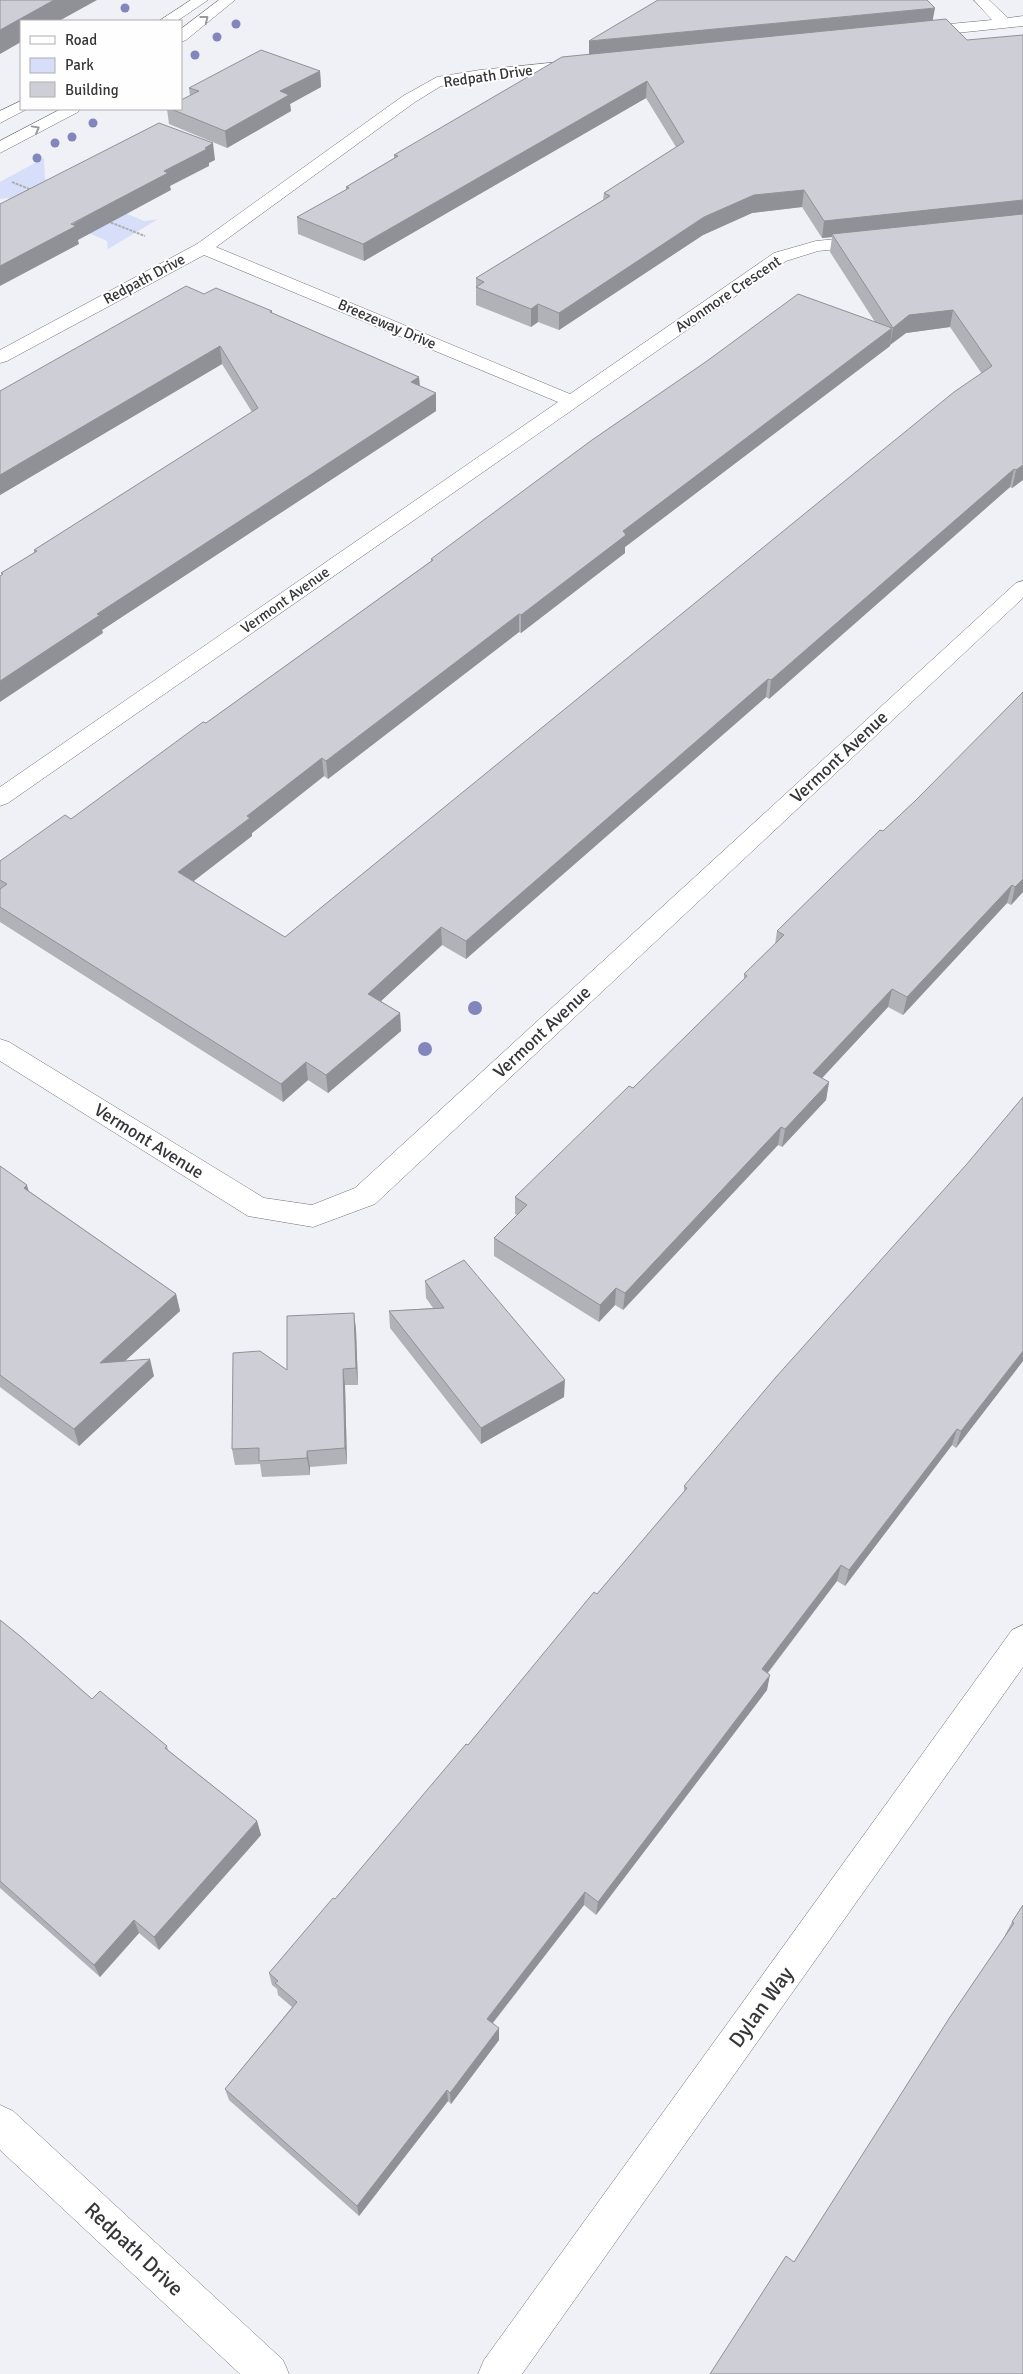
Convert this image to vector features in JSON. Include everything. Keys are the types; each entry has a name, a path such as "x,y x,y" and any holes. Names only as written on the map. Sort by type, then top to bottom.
{"street":[{"path":"169,20 201,0"},
{"path":"182,36 228,0"},
{"path":"981,0 1004,23"},
{"path":"905,33 1023,22"},
{"name":"Redpath Drive","path":"0,356 203,248 409,99 437,82 480,75 598,63"},
{"path":"0,118 20,107"},
{"path":"0,148 70,110"},
{"name":"Avonmore Crescent","path":"571,401 780,257 816,246 885,239"},
{"name":"Breezeway Drive","path":"203,248 571,401"},
{"name":"Vermont Avenue","path":"0,798 571,401"},
{"name":"Vermont Avenue","path":"0,1049 258,1208 313,1216 365,1196 1023,587"},
{"name":"Dylan Way","path":"498,2374 1023,1640"},
{"name":"Redpath Drive","path":"0,2124 269,2374"}],"path":[{"path":"9,180 36,191"},
{"path":"99,217 153,239 203,248"}],"green space":[{"path":"44,158 45,179 144,221 158,219 108,249 107,241 8,198 0,199 0,182"}],"building":[{"path":"0,0 54,0 0,30"},
{"path":"658,0 927,0 935,8 589,41"},
{"path":"946,19 967,40 1023,35 1023,200 824,221 804,190 754,195 704,217 559,313 538,304 531,309 476,287 484,282 476,278 610,196 604,193 684,142 647,81 363,244 297,217 349,188 346,187 398,156 394,155 562,57"},
{"path":"261,50 320,71 280,91 289,95 225,131 173,110 182,110 182,100 199,91 189,88"},
{"path":"159,123 213,143 205,148 207,149 164,171 168,173 71,224 76,226 0,266 0,204"},
{"path":"1023,214 1023,465 1016,470 1014,469 771,680 768,679 466,941 441,927 368,994 400,1013 326,1075 306,1062 281,1084 0,907 0,889 7,884 0,880 0,861 65,815 71,819 203,722 206,723 433,560 431,559 592,440 707,361 798,294 892,328 623,531 626,535 521,615 519,614 326,761 322,758 247,816 250,818 178,872 285,937 954,392 992,366 953,310 909,315 893,328 832,234"},
{"path":"186,286 204,294 216,288 272,311 270,312 419,377 411,382 436,393 97,614 100,615 0,681 0,576 3,574 1,573 37,551 34,550 258,408 220,346 0,475 0,391"},
{"path":"1023,692 1023,879 1015,887 1012,885 907,997 892,989 813,1073 829,1082 785,1129 781,1127 625,1293 616,1288 600,1305 494,1238 527,1205 515,1197 629,1086 633,1088 747,976 744,974 784,935 777,931 880,830 883,831 915,801"},
{"path":"1023,1097 1023,1351 961,1431 957,1429 849,1570 841,1565 762,1669 770,1675 598,1902 585,1892 487,2019 499,2028 450,2093 447,2090 357,2206 225,2089 297,2002 275,1983 278,1981 269,1973 333,1898 335,1899 466,1744 468,1745 594,1592 597,1594 687,1488 684,1486 776,1377 966,1165"},
{"path":"0,1166 27,1185 24,1188 176,1294 100,1363 150,1359 74,1429 0,1375"},
{"path":"464,1260 565,1380 481,1428 389,1311 444,1308 425,1281"},
{"path":"354,1313 356,1368 343,1369 345,1448 307,1451 307,1458 259,1461 259,1448 232,1449 233,1353 260,1351 287,1370 287,1316"},
{"path":"0,1620 92,1699 100,1691 167,1746 165,1748 257,1821 154,1937 134,1920 94,1965 0,1881"},
{"path":"1023,1905 1023,2374 710,2374 786,2256 794,2262 950,2017 1014,1923 1012,1922"}]}
